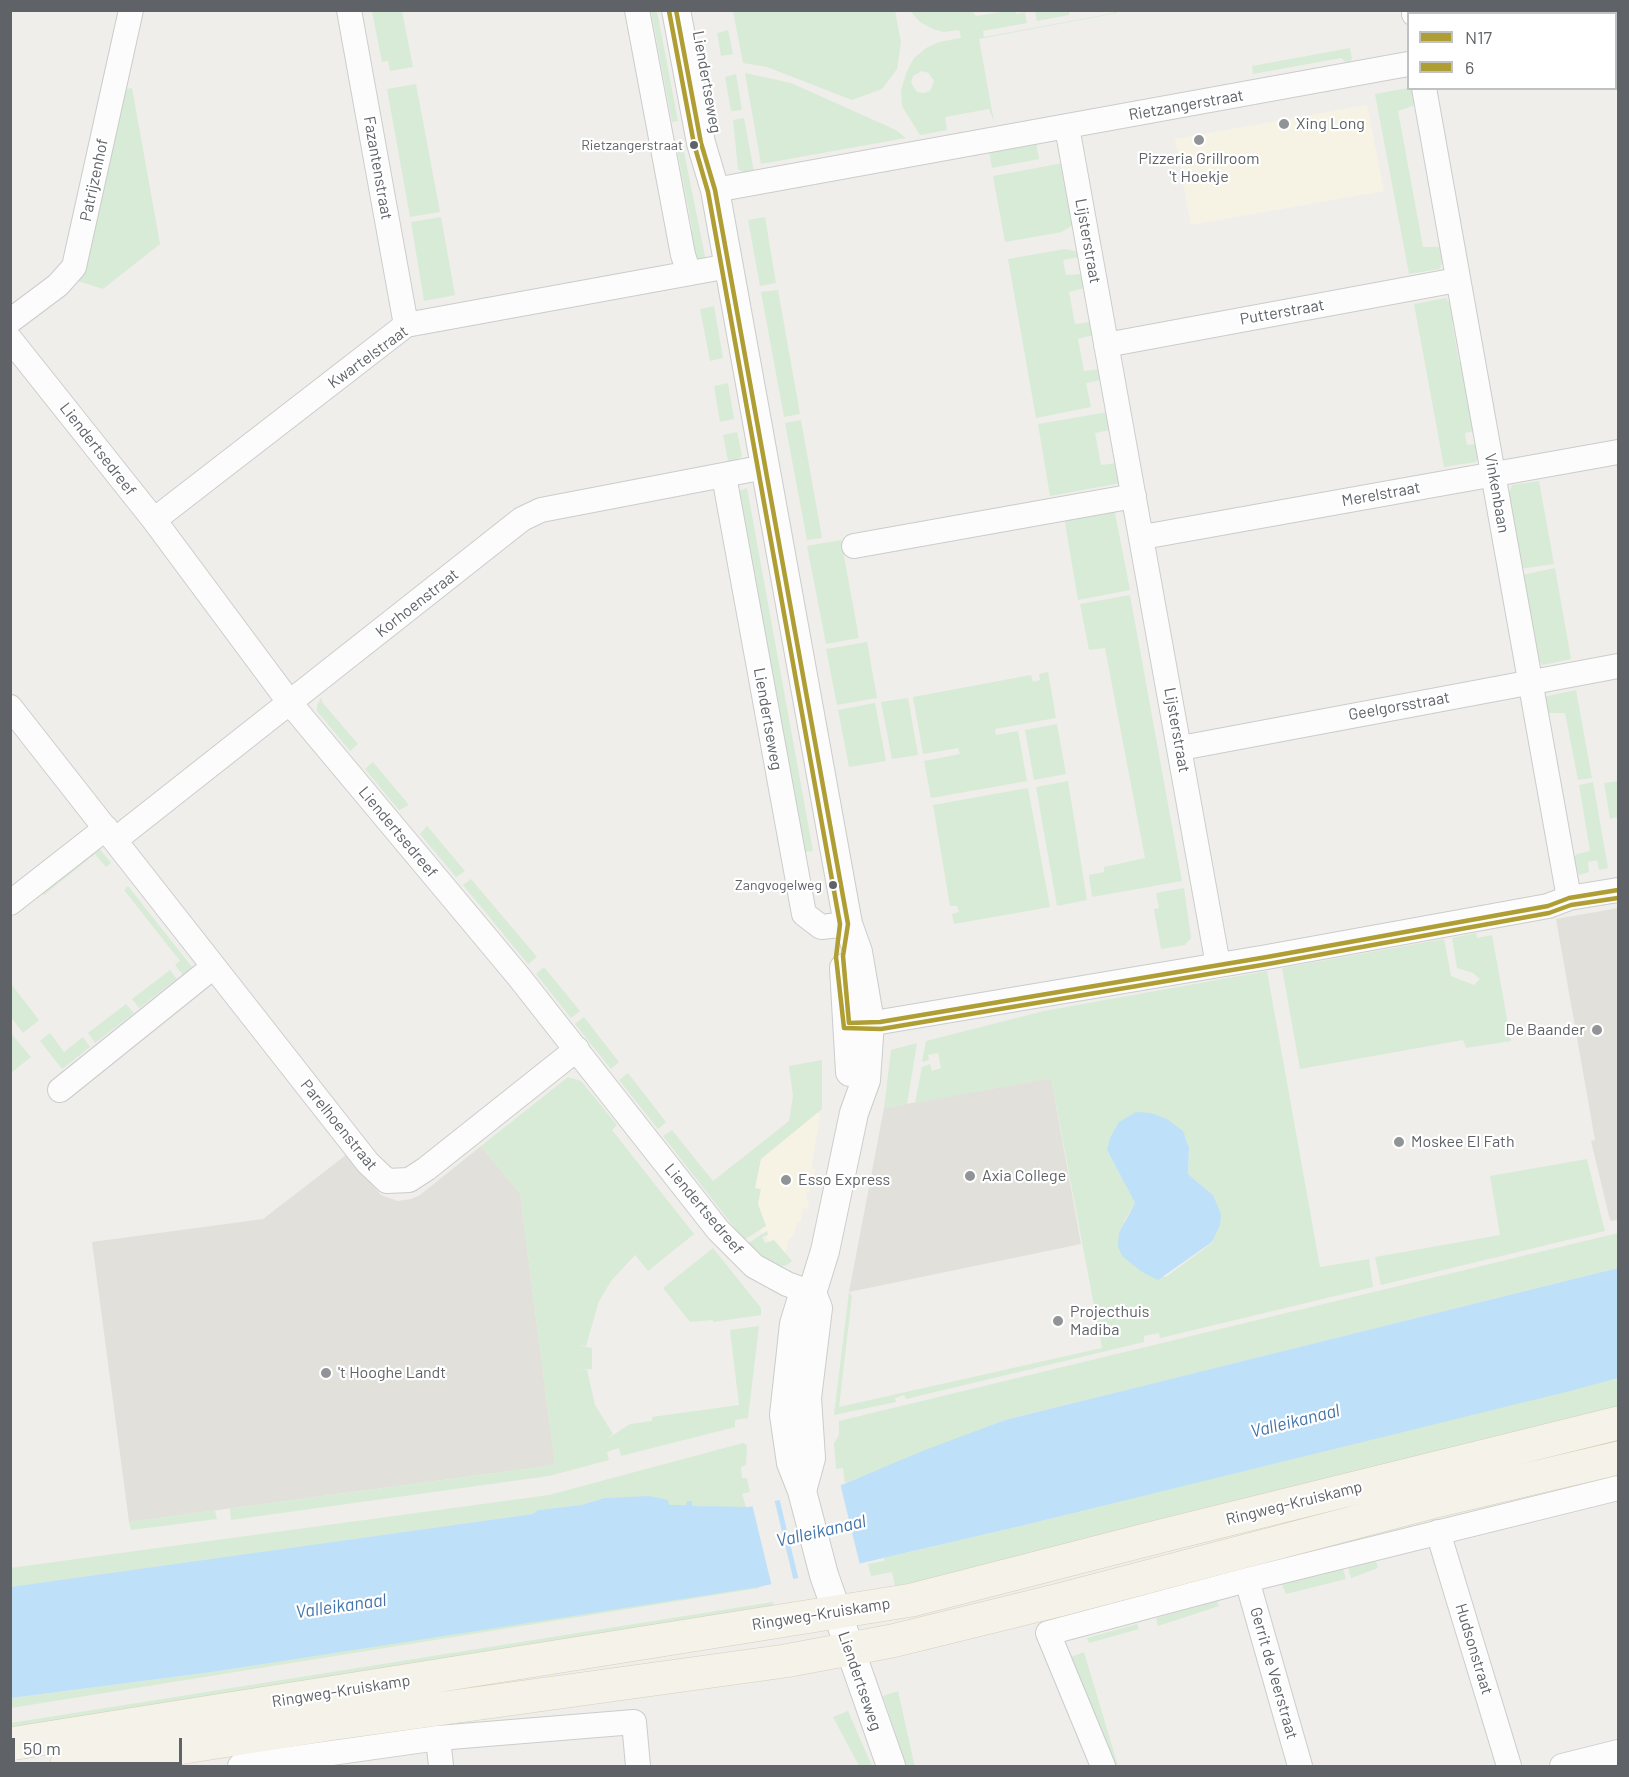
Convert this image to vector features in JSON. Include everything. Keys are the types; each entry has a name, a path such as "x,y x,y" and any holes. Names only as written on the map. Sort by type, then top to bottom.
{"main road":[{"name":"Ringweg-Kruiskamp","path":"10,1744 912,1600 1618,1423"},
{"name":"Ringweg-Kruiskamp","path":"66,1767 329,1724 777,1662 849,1649 1059,1600 1432,1502 1618,1458"}],"street":[{"name":"Patrijzenhof","path":"10,321 58,285 74,267 131,10"},
{"name":"Fazantenstraat","path":"349,10 406,325"},
{"path":"637,10 683,255 689,273"},
{"name":"Liendertseweg","path":"676,10 701,143 715,190 848,924 858,952 859,1023 866,1080 854,1113 825,1251 812,1293 818,1308 807,1398 811,1458 802,1491 824,1575 891,1767"},
{"name":"Liendertseweg","path":"695,10 718,140 715,190"},
{"path":"1411,12 1431,10"},
{"name":"Rietzangerstraat","path":"715,190 1407,64"},
{"name":"Vinkenbaan","path":"1424,90 1569,898"},
{"name":"Lijsterstraat","path":"1067,127 1181,747 1218,965"},
{"name":"Kwartelstraat","path":"154,520 406,325 729,266"},
{"name":"Putterstraat","path":"1106,345 1457,280"},
{"name":"Liendertsedreef","path":"10,339 154,520 290,703 577,1049 718,1230 754,1266 787,1284 812,1293"},
{"name":"Merelstraat","path":"1143,537 1618,452"},
{"name":"Korhoenstraat","path":"111,834 290,703 532,513 765,467"},
{"name":"Liendertseweg","path":"724,476 804,914 821,927 848,924"},
{"path":"854,546 1134,496"},
{"name":"Geelgorsstraat","path":"1181,747 1618,666"},
{"name":"Parelhoenstraat","path":"10,707 368,1163 387,1181 409,1180 426,1169 577,1049"},
{"path":"10,903 111,834"},
{"path":"859,1023 1218,965 1548,906 1569,898 1618,890"},
{"path":"60,1090 213,967"},
{"path":"1103,1767 1048,1633 1247,1580 1618,1488"},
{"name":"Hudsonstraat","path":"1438,1532 1509,1767"},
{"name":"Gerrit de Veerstraat","path":"1247,1580 1300,1767"},
{"path":"240,1767 438,1738 634,1722 638,1767"},
{"path":"438,1738 441,1767"},
{"path":"1562,1767 1618,1752"}],"shaded area":[{"path":"1367,105 1384,191 1191,225 1175,139"},
{"name":"De Baander","path":"1618,908 1618,1219 1613,1221 1610,1220 1591,1141 1595,1140 1556,919"},
{"name":"Axia College","path":"1051,1078 1081,1244 849,1292 884,1108"},
{"path":"817,1112 820,1114 811,1169 815,1170 814,1179 809,1178 810,1192 807,1192 805,1199 809,1201 807,1209 803,1208 800,1223 797,1222 794,1235 788,1240 786,1253 777,1251 749,1216 760,1158"},
{"name":"'t Hooghe Landt","path":"481,1146 520,1193 555,1465 129,1522 92,1242 263,1219 346,1155 381,1195 398,1201 411,1199 420,1195"}],"green space":[{"path":"372,11 402,11 413,67 390,71 388,61 382,62"},
{"path":"651,11 657,11 678,121 672,122"},
{"path":"733,11 895,11 901,42 897,69 882,89 852,100 767,67 743,63"},
{"path":"910,11 972,11 976,16 1006,11 1016,11 1016,14 1025,12 1027,23 983,31 984,37 1114,13 1114,11 1117,13 979,39 994,122 989,109 945,117 947,130 920,135 902,106 901,90 907,71 914,58 926,48 939,42 961,38 959,30 944,32 920,22","holes":["922,71 929,73 934,81 930,91 917,92 911,83 913,76"]},
{"path":"1035,11 1069,11 1069,15 1037,21"},
{"path":"728,30 733,54 721,56 717,33"},
{"path":"1350,48 1352,59 1348,64 1341,58 1253,74 1252,66"},
{"path":"745,73 791,83 896,130 906,138 761,164"},
{"path":"736,74 742,110 731,111 725,77"},
{"path":"416,84 440,212 410,217 387,89"},
{"path":"132,88 160,244 103,289 75,280 125,89"},
{"path":"1407,88 1412,90 1415,105 1398,111 1423,247 1440,247 1443,259 1440,269 1409,274 1375,94"},
{"path":"744,118 754,172 744,173 738,169 733,120"},
{"path":"1036,142 1039,159 992,168 989,151"},
{"path":"683,147 706,261 699,263 688,255 692,228 677,149"},
{"path":"1063,163 1074,224 1062,232 1005,242 993,176"},
{"path":"441,217 455,295 424,301 411,222"},
{"path":"765,217 776,283 760,286 748,220"},
{"path":"1065,249 1079,252 1079,257 1063,260 1066,275 1081,274 1085,288 1069,292 1075,324 1090,322 1094,335 1078,339 1084,371 1099,369 1101,380 1086,383 1091,407 1036,418 1008,259"},
{"path":"778,290 800,414 784,417 761,292"},
{"path":"1446,298 1452,307 1455,321 1452,322 1459,362 1462,362 1475,431 1465,433 1467,445 1477,444 1478,456 1476,462 1444,467 1414,304"},
{"path":"714,306 723,358 710,361 700,309"},
{"path":"728,383 734,419 720,422 714,386"},
{"path":"1108,412 1110,430 1095,433 1101,465 1117,463 1121,483 1050,496 1038,424"},
{"path":"801,420 822,538 807,540 785,423"},
{"path":"737,432 742,456 729,466 723,435"},
{"path":"1539,481 1554,564 1520,569 1508,495 1512,485"},
{"path":"747,488 813,851 802,852 738,491"},
{"path":"1114,508 1130,590 1078,600 1064,517"},
{"path":"841,540 859,638 826,644 807,546"},
{"path":"1555,568 1571,659 1543,665 1538,660 1522,575"},
{"path":"1130,595 1182,881 1092,897 1089,875 1104,872 1104,867 1145,858 1105,648 1089,650 1080,604"},
{"path":"867,642 877,698 837,705 826,649"},
{"path":"1048,672 1056,718 995,729 996,735 1018,731 1027,781 931,798 924,761 960,754 958,748 923,754 913,697 1031,675 1033,682 1040,680 1039,674"},
{"path":"1576,690 1592,778 1578,780 1565,713 1547,713 1543,697"},
{"path":"322,697 322,702 358,744 350,751 317,711 317,705"},
{"path":"908,698 918,755 892,759 881,702"},
{"path":"875,703 886,761 849,767 838,710"},
{"path":"1057,724 1066,774 1034,780 1025,730"},
{"path":"373,762 409,805 399,810 365,769"},
{"path":"1068,781 1087,900 1057,906 1036,787"},
{"path":"1618,781 1618,817 1610,819 1604,783"},
{"path":"1593,782 1608,868 1599,870 1597,860 1588,862 1589,872 1579,875 1573,858 1577,854 1590,851 1579,785"},
{"path":"1028,788 1050,907 954,924 952,914 959,912 957,906 950,906 933,805"},
{"path":"427,826 465,871 456,877 420,834"},
{"path":"95,843 111,863 106,867 95,854 44,895 38,888"},
{"path":"471,879 537,957 528,964 463,885"},
{"path":"128,886 192,967 183,975 175,965 180,961 124,890"},
{"path":"1184,888 1191,938 1185,945 1161,949 1154,909 1159,908 1156,893"},
{"path":"1476,933 1477,938 1492,935 1511,1041 1466,1048 1463,1040 1300,1069 1282,968 1444,939 1451,976 1474,985 1480,979 1473,973 1457,968 1452,938"},
{"path":"544,967 580,1011 571,1018 536,974"},
{"path":"170,970 177,979 139,1008 132,999"},
{"path":"1267,971 1320,1267 1369,1259 1373,1287 1160,1338 1159,1333 1144,1336 1144,1342 906,1399 904,1395 895,1398 896,1402 834,1415 849,1292 852,1296 839,1407 1102,1348 1051,1078 915,1103 922,1067 930,1064 932,1071 941,1068 938,1053 928,1055 929,1060 922,1062 926,1041 1044,1011","holes":["1186,1137 1189,1147 1188,1174 1213,1195 1213,1242 1166,1277 1142,1272 1133,1263 1124,1221 1135,1203 1107,1150"]},
{"path":"11,984 39,1020 23,1033 11,1017"},
{"path":"126,1004 134,1013 95,1043 88,1033"},
{"path":"584,1017 619,1062 611,1069 575,1024"},
{"path":"10,1032 31,1057 11,1073 10,1073"},
{"path":"50,1033 64,1052 83,1037 90,1047 62,1069 40,1041"},
{"path":"917,1043 907,1104 884,1108 891,1050"},
{"path":"822,1060 822,1109 761,1159 755,1188 761,1189 758,1204 766,1226 744,1240 663,1136 672,1130 713,1181 789,1121 793,1096 789,1066"},
{"path":"628,1073 666,1122 658,1129 619,1080"},
{"path":"568,1077 581,1081 617,1125 612,1130 694,1234 648,1271 628,1246 635,1255 611,1281 599,1301 586,1346 576,1345 592,1348 592,1369 576,1370 587,1370 595,1405 613,1434 604,1441 630,1424 652,1421 652,1417 739,1405 730,1330 759,1326 748,1418 735,1420 735,1427 621,1456 619,1448 607,1452 609,1460 549,1476 231,1520 230,1509 227,1509 555,1465 520,1193 481,1146"},
{"path":"1587,1159 1605,1231 1381,1285 1375,1257 1500,1235 1490,1176"},
{"path":"767,1231 768,1235 762,1237 765,1243 774,1240 792,1261 787,1265 773,1268 747,1244"},
{"path":"1618,1233 1618,1268 1005,1420 845,1483 843,1468 836,1469 834,1443 839,1435 839,1421"},
{"path":"713,1248 761,1308 761,1315 713,1322 713,1320 690,1322 663,1288"},
{"path":"1618,1378 1618,1414 958,1574 895,1586 892,1572 871,1576 868,1564 884,1561 884,1558"},
{"path":"743,1443 747,1445 746,1465 741,1467 742,1478 747,1478 750,1492 742,1494 746,1507 742,1508 692,1506 687,1501 686,1505 669,1505 642,1497 604,1498 581,1505 538,1510 534,1514 11,1587 10,1568 549,1495"},
{"path":"219,1510 215,1511 217,1519 131,1530 129,1522"},
{"path":"1376,1561 1378,1568 1351,1578 1348,1568"},
{"path":"1343,1569 1346,1579 1286,1594 1282,1584"},
{"path":"758,1585 759,1588 11,1708 11,1698 212,1672"},
{"path":"1217,1601 1219,1606 1158,1626 1156,1618"},
{"path":"773,1602 774,1609 11,1734 11,1723"},
{"path":"1137,1624 1139,1629 1089,1643 1087,1638"},
{"path":"1084,1652 1118,1766 1110,1766 1066,1659"},
{"path":"898,1691 915,1766 906,1766 883,1696"},
{"path":"848,1711 872,1766 859,1766 833,1717"}],"water":[{"path":"1136,1112 1151,1113 1167,1119 1183,1131 1189,1147 1188,1174 1213,1195 1221,1214 1220,1225 1212,1242 1158,1280 1142,1272 1122,1256 1118,1246 1119,1233 1135,1203 1107,1150 1110,1138 1119,1122"},
{"name":"Valleikanaal","path":"1618,1268 1618,1378 1570,1391 1025,1525 759,1587 212,1672 11,1698 10,1587 533,1514 538,1510 581,1505 604,1498 649,1496 668,1500 669,1505 686,1505 687,1501 692,1501 692,1506 749,1507 839,1486 1005,1420"}],"pier":[{"path":"840,1483 860,1565 799,1581 779,1497"},
{"path":"774,1498 794,1582 772,1587 752,1504"}],"transit line":[{"name":"N17","path":"676,10 701,143 715,190 848,924 843,956 849,1023"},
{"name":"6","path":"669,11 694,144 708,192 840,924 836,957 844,1028 881,1029 1268,964 1549,913 1571,905 1618,898"},
{"name":"N17","path":"849,1023 880,1022 1267,957 1548,906 1569,898 1618,890"}],"place":[{"name":"Xing Long","path":"1284,124"},
{"name":"Pizzeria Grillroom 't Hoekje","path":"1199,140"},
{"name":"Rietzangerstraat","path":"694,145"},
{"name":"Zangvogelweg","path":"833,885"},
{"name":"De Baander","path":"1597,1030"},
{"name":"Moskee El Fath","path":"1399,1142"},
{"name":"Axia College","path":"970,1176"},
{"name":"Esso Express","path":"786,1180"},
{"name":"Projecthuis Madiba","path":"1058,1321"},
{"name":"'t Hooghe Landt","path":"326,1373"}]}
